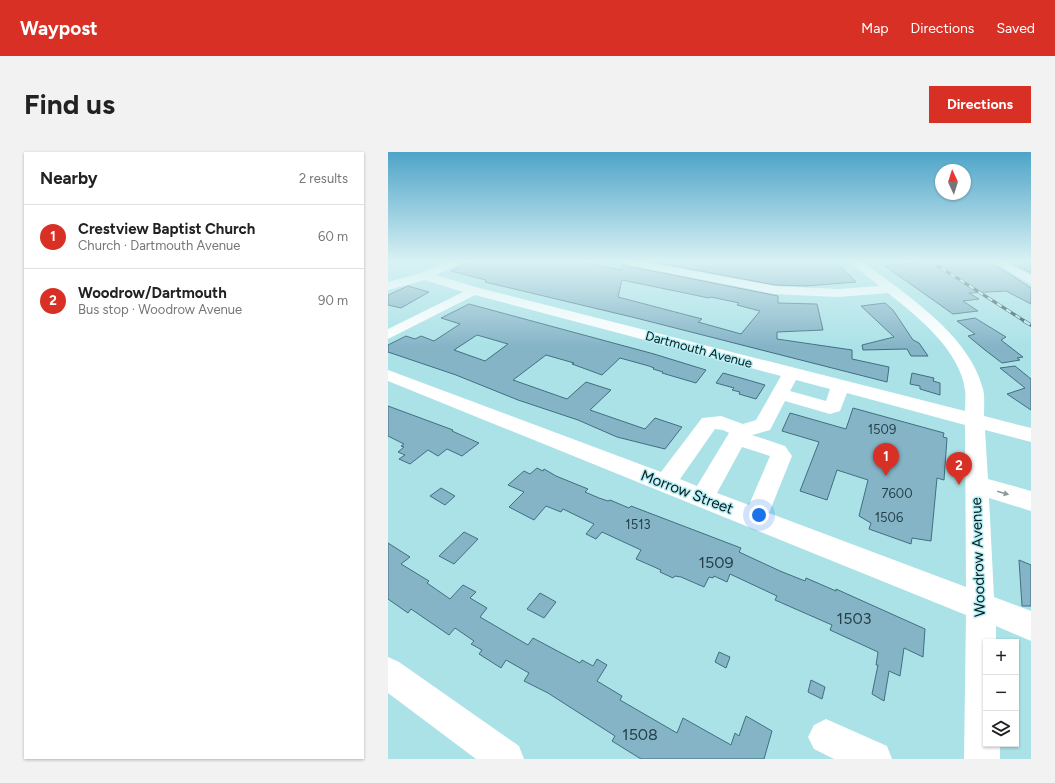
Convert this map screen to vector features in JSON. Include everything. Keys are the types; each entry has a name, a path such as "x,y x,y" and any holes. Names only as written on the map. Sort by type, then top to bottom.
{"street":[{"path":"777,290 838,293 872,290"},
{"name":"Woodrow Avenue","path":"891,290 940,330 961,356 971,377 974,389 982,759"},
{"path":"388,335 474,291"},
{"name":"Dartmouth Avenue","path":"474,291 974,421 1031,434"},
{"path":"702,498 738,435 762,425 791,373"},
{"name":"Morrow Street","path":"388,375 1031,626"},
{"path":"780,394 830,408 833,407 840,386"},
{"path":"665,484 709,423 715,421 736,427 738,435"},
{"path":"738,435 778,451 781,456 754,518"},
{"path":"976,485 1031,501"},
{"path":"388,672 506,759"},
{"path":"826,737 874,759"}],"building":[{"path":"398,290 423,290 429,292 401,308 388,305 388,295"},
{"path":"520,290 620,290 618,297 702,319 698,322 741,334 760,311 737,305 739,303 672,290 750,290 778,296 778,303 817,304 823,330 777,332 777,339 852,350 852,359 889,367 887,382 636,318"},
{"path":"919,290 1031,290 1031,304 1006,291 969,293 979,299 963,301 978,311 953,314"},
{"path":"885,303 893,310 913,340 919,343 928,356 911,356 907,349 863,350 862,345 894,337 861,306"},
{"path":"469,304 654,354 706,370 696,383 662,373 663,372 649,366 620,358 602,375 572,364 574,363 546,355 513,380 567,399 586,382 611,390 590,410 645,429 655,418 682,427 665,449 617,437 578,420 518,400 456,375 388,352 388,345 406,336 415,339 421,336 434,341 460,324 441,318","holes":["477,335 508,344 485,361 454,350"]},
{"path":"975,318 1006,337 1001,340 1023,357 1017,358 1020,360 1002,363 985,350 968,336 975,334 957,321"},
{"path":"1015,366 1031,379 1031,410 1007,394 1025,388 1000,368"},
{"path":"723,373 765,385 756,399 739,394 740,392 732,390 734,388 716,383"},
{"path":"912,373 934,378 933,381 940,383 940,395 920,389 920,386 910,384"},
{"path":"388,406 453,430 452,431 479,443 462,456 447,449 438,456 428,450 410,464 399,459 405,455 398,452 404,447 401,446 404,444 388,436"},
{"path":"853,408 944,433 943,437 947,438 944,480 937,478 931,541 912,538 911,544 869,529 871,523 859,516 868,480 837,470 827,500 800,491 819,442 782,431 790,413 846,429"},
{"path":"537,468 543,471 544,469 556,476 588,489 585,492 599,498 608,501 610,500 629,508 631,506 741,548 739,552 780,571 805,581 806,578 836,591 836,589 925,629 923,657 904,648 900,676 889,671 884,701 872,694 878,665 876,665 878,652 830,630 832,625 775,600 777,596 730,574 727,582 714,576 713,578 709,577 704,587 681,577 675,576 673,578 660,572 661,570 636,559 641,550 602,532 596,539 586,534 594,524 563,509 561,512 546,506 534,520 509,507 524,492 508,485 524,471 530,474"},
{"path":"441,488 455,496 445,505 430,496"},
{"path":"464,532 478,539 454,564 439,556"},
{"path":"388,543 410,557 401,564 429,581 427,583 450,599 463,585 476,592 470,598 487,608 480,617 528,645 533,638 580,663 582,660 593,666 597,659 607,665 597,681 622,696 620,700 677,733 683,718 731,745 735,733 739,736 746,716 772,731 764,759 641,759 612,741 615,736 548,693 524,681 529,673 506,660 501,668 479,654 482,650 471,644 474,641 455,628 449,635 411,609 408,613 388,599"},
{"path":"1019,560 1031,565 1031,606 1022,606"},
{"path":"540,593 556,602 544,618 527,609"},
{"path":"719,652 730,657 726,668 715,662"},
{"path":"811,680 825,687 822,699 808,692"}],"railway":[{"path":"976,290 1026,322"},
{"path":"1024,321 1031,325"}],"place":[{"name":"Crestview Baptist Church","path":"886,476"},
{"name":"Woodrow/Dartmouth","path":"959,485"}]}
